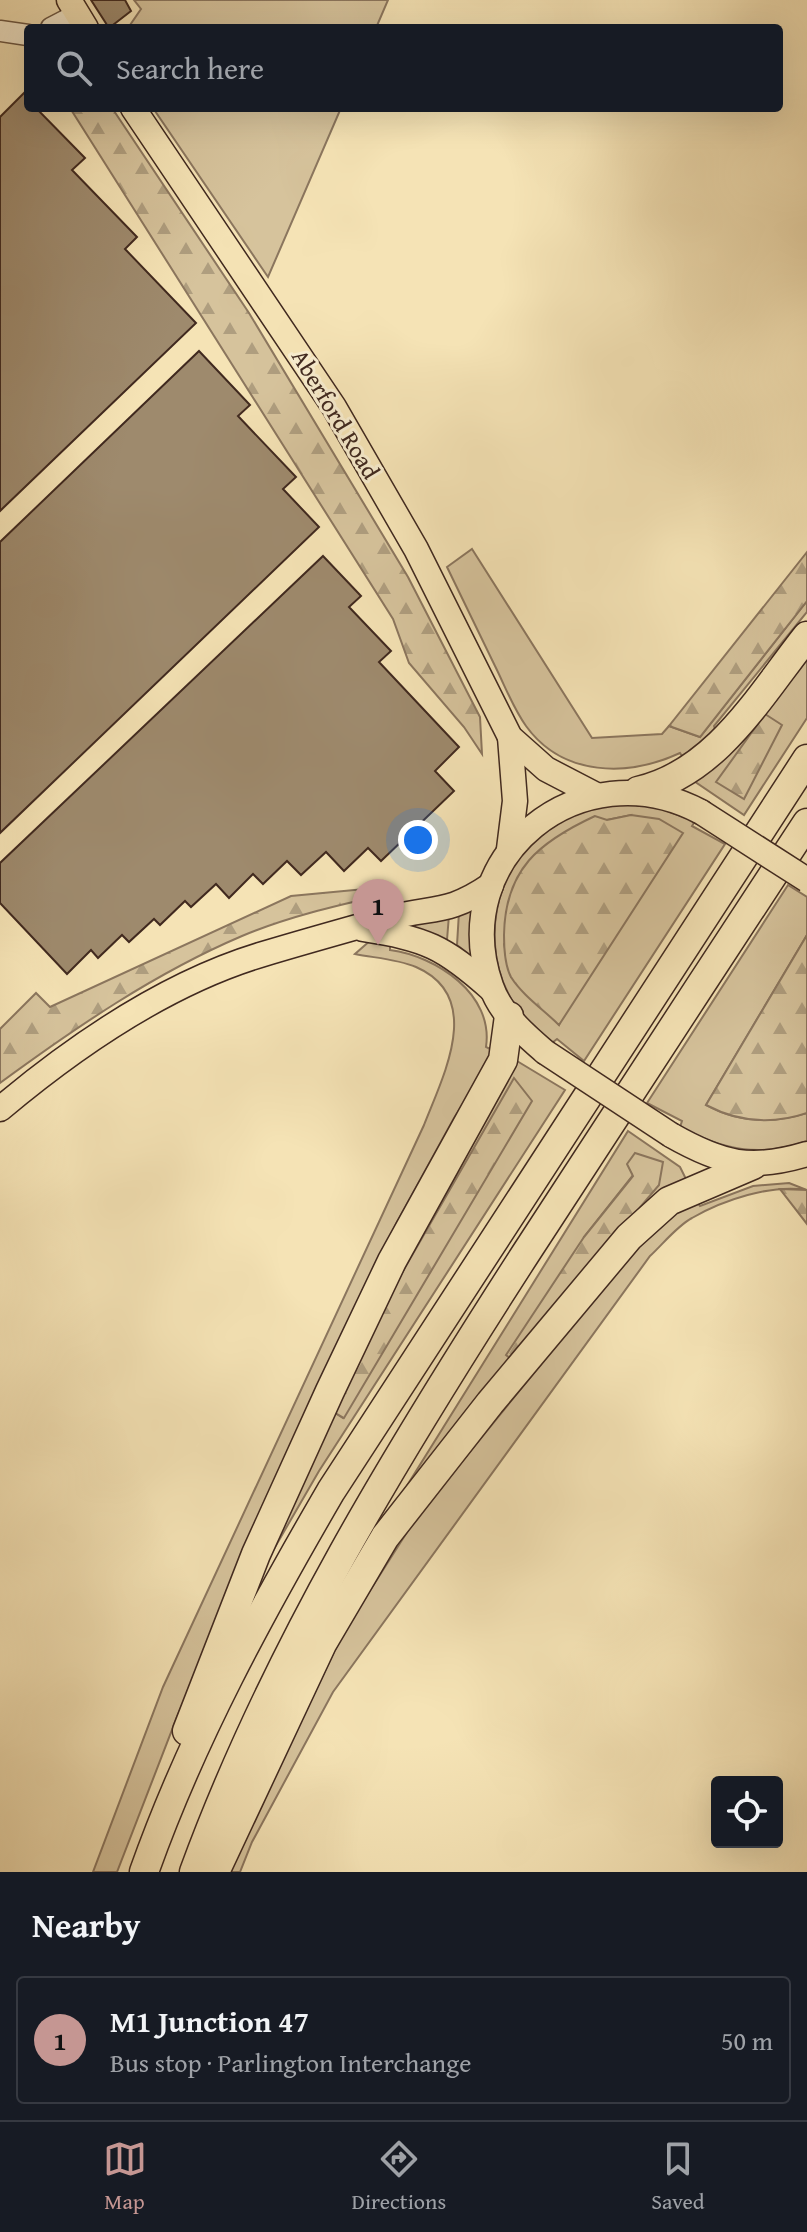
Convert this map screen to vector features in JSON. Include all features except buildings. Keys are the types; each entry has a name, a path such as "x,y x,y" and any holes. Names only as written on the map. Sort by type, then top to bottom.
{"highway":[{"path":"638,791 651,788 699,763 719,746 807,636"},
{"path":"155,1841 214,1708 271,1595 331,1491 807,759"},
{"path":"194,1872 249,1740 306,1617 367,1510 465,1348 807,823"},
{"path":"144,1872 195,1705 256,1554 392,1261 503,1060 509,1016"},
{"path":"215,1872 322,1644 385,1537 490,1403 629,1237 669,1201 753,1165"}],"main road":[{"name":"Aberford Road","path":"136,112 334,407 423,561 510,737 515,801 509,849"},
{"name":"Aberford Road","path":"510,737 546,769 594,794"},
{"path":"491,989 483,928 491,885 509,849 561,808 594,794 638,791 671,798 701,812 807,880"},
{"path":"0,1109 88,1039 149,1005 257,956 393,917 441,911 469,900 491,885"},
{"path":"356,928 431,943 460,960 491,989 509,1016 545,1052 703,1153 753,1165 801,1160"}],"street":[{"path":"59,24 78,14"},
{"path":"0,31 24,34"}],"green space":[{"path":"134,0 388,0 378,24 131,24 141,9"},
{"path":"73,112 115,112 249,313 408,577 480,717 482,754 464,727 409,663 393,619"},
{"path":"156,112 339,112 268,277"},
{"path":"472,549 592,738 662,734 669,726 700,737 807,601 807,612 714,726 716,733 684,759 680,753 639,766 597,768 558,755 541,743 517,712 447,567"},
{"path":"807,552 807,601 700,737 669,726"},
{"path":"807,644 807,718 744,815 691,779"},
{"path":"765,714 782,725 744,799 716,782"},
{"path":"642,802 695,821 692,826 725,844 584,1061 557,1039 552,1043 512,1001 499,968 495,941 496,914 514,863 530,842 551,824 582,809","holes":["631,815 559,1025 511,977 504,944 607,820"]},
{"path":"631,815 659,819 683,833 559,1025 521,990 509,973 504,935 511,892 529,860 557,836 595,816 607,820"},
{"path":"788,885 807,897 807,935 706,1105 730,1115 755,1120 781,1119 807,1113 807,1141 758,1150 727,1146 680,1127 682,1121 647,1103"},
{"path":"365,889 383,895 276,923 210,951 147,984 0,1083 0,1029 36,993 50,1007 291,896"},
{"path":"475,906 471,956 457,945 459,912"},
{"path":"449,915 447,940 384,923"},
{"path":"807,935 807,1113 781,1119 755,1120 730,1115 706,1105"},
{"path":"372,939 390,940 390,950 426,960 458,981 481,1010 486,1028 486,1047 496,1052 454,1118 397,1222 313,1399 177,1717 117,1872 93,1872 163,1687 424,1125 448,1061 454,1017 449,997 437,980 416,967 355,954"},
{"path":"512,1058 565,1090 319,1471 267,1561 332,1411 343,1418 459,1169 372,1325"},
{"path":"514,1078 532,1101 344,1418 332,1411 372,1325"},
{"path":"628,1131 680,1167 687,1181 350,1577","holes":["633,1175 603,1248 584,1237"]},
{"path":"635,1153 663,1162 659,1185 511,1359 506,1355 584,1237 633,1176 627,1164"},
{"path":"789,1183 807,1190 763,1191 718,1205 686,1221 650,1256 333,1692 252,1842 240,1872 229,1872 343,1633 416,1518 637,1246 694,1197 700,1206 753,1186"},
{"path":"780,1189 807,1190 807,1224"}],"place":[{"name":"M1 Junction 47","path":"378,945"}]}
